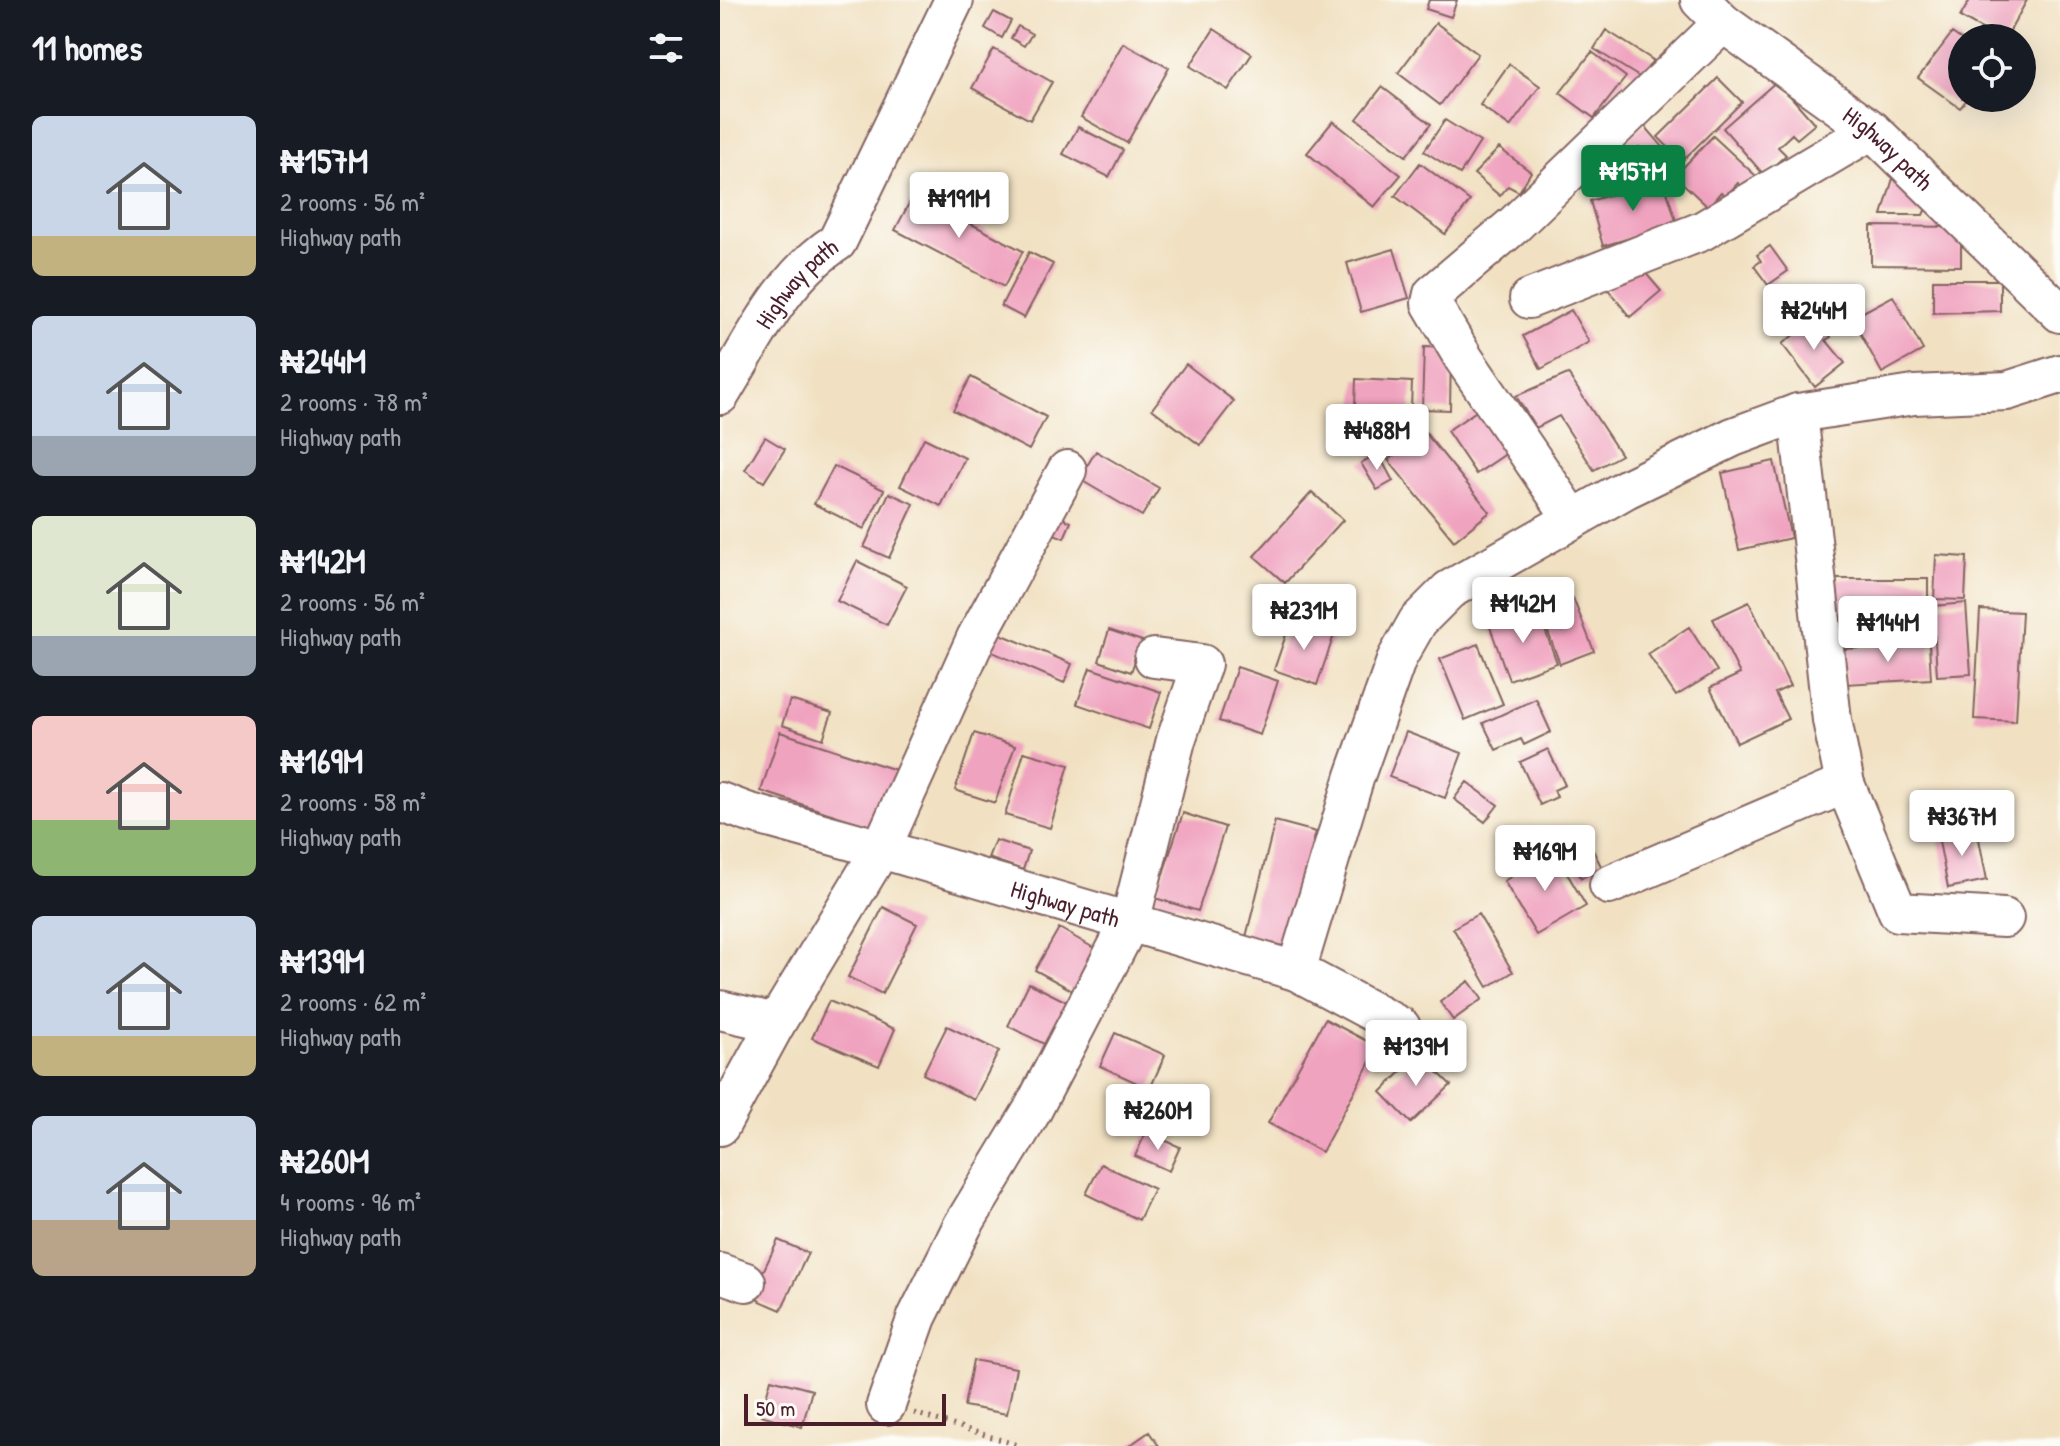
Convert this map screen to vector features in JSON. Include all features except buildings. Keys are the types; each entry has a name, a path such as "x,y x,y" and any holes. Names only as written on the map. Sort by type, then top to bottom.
{"street":[{"name":"Highway path","path":"720,395 791,281 816,256 837,242 954,0"},
{"name":"Highway path","path":"1712,12 1872,130 2060,313"},
{"path":"1573,519 1464,359 1431,303 1433,294 1514,225 1712,12"},
{"path":"1529,299 1702,231 1872,130"},
{"path":"1296,971 1355,776 1397,658 1418,621 1449,590 1626,489 1733,437 1798,413 1914,395 2007,391 2060,374"},
{"path":"1798,413 1832,720 1845,784 1898,912 2004,918"},
{"path":"720,1126 776,1023 881,849 976,638 1067,470"},
{"path":"886,1405 917,1317 963,1225 1032,1111 1130,922 1176,740 1202,664 1154,658"},
{"path":"1609,885 1845,784"},
{"name":"Highway path","path":"720,802 1296,971 1401,1027"},
{"path":"720,1010 776,1023"}],"path":[{"path":"886,1405 1021,1446"}]}
